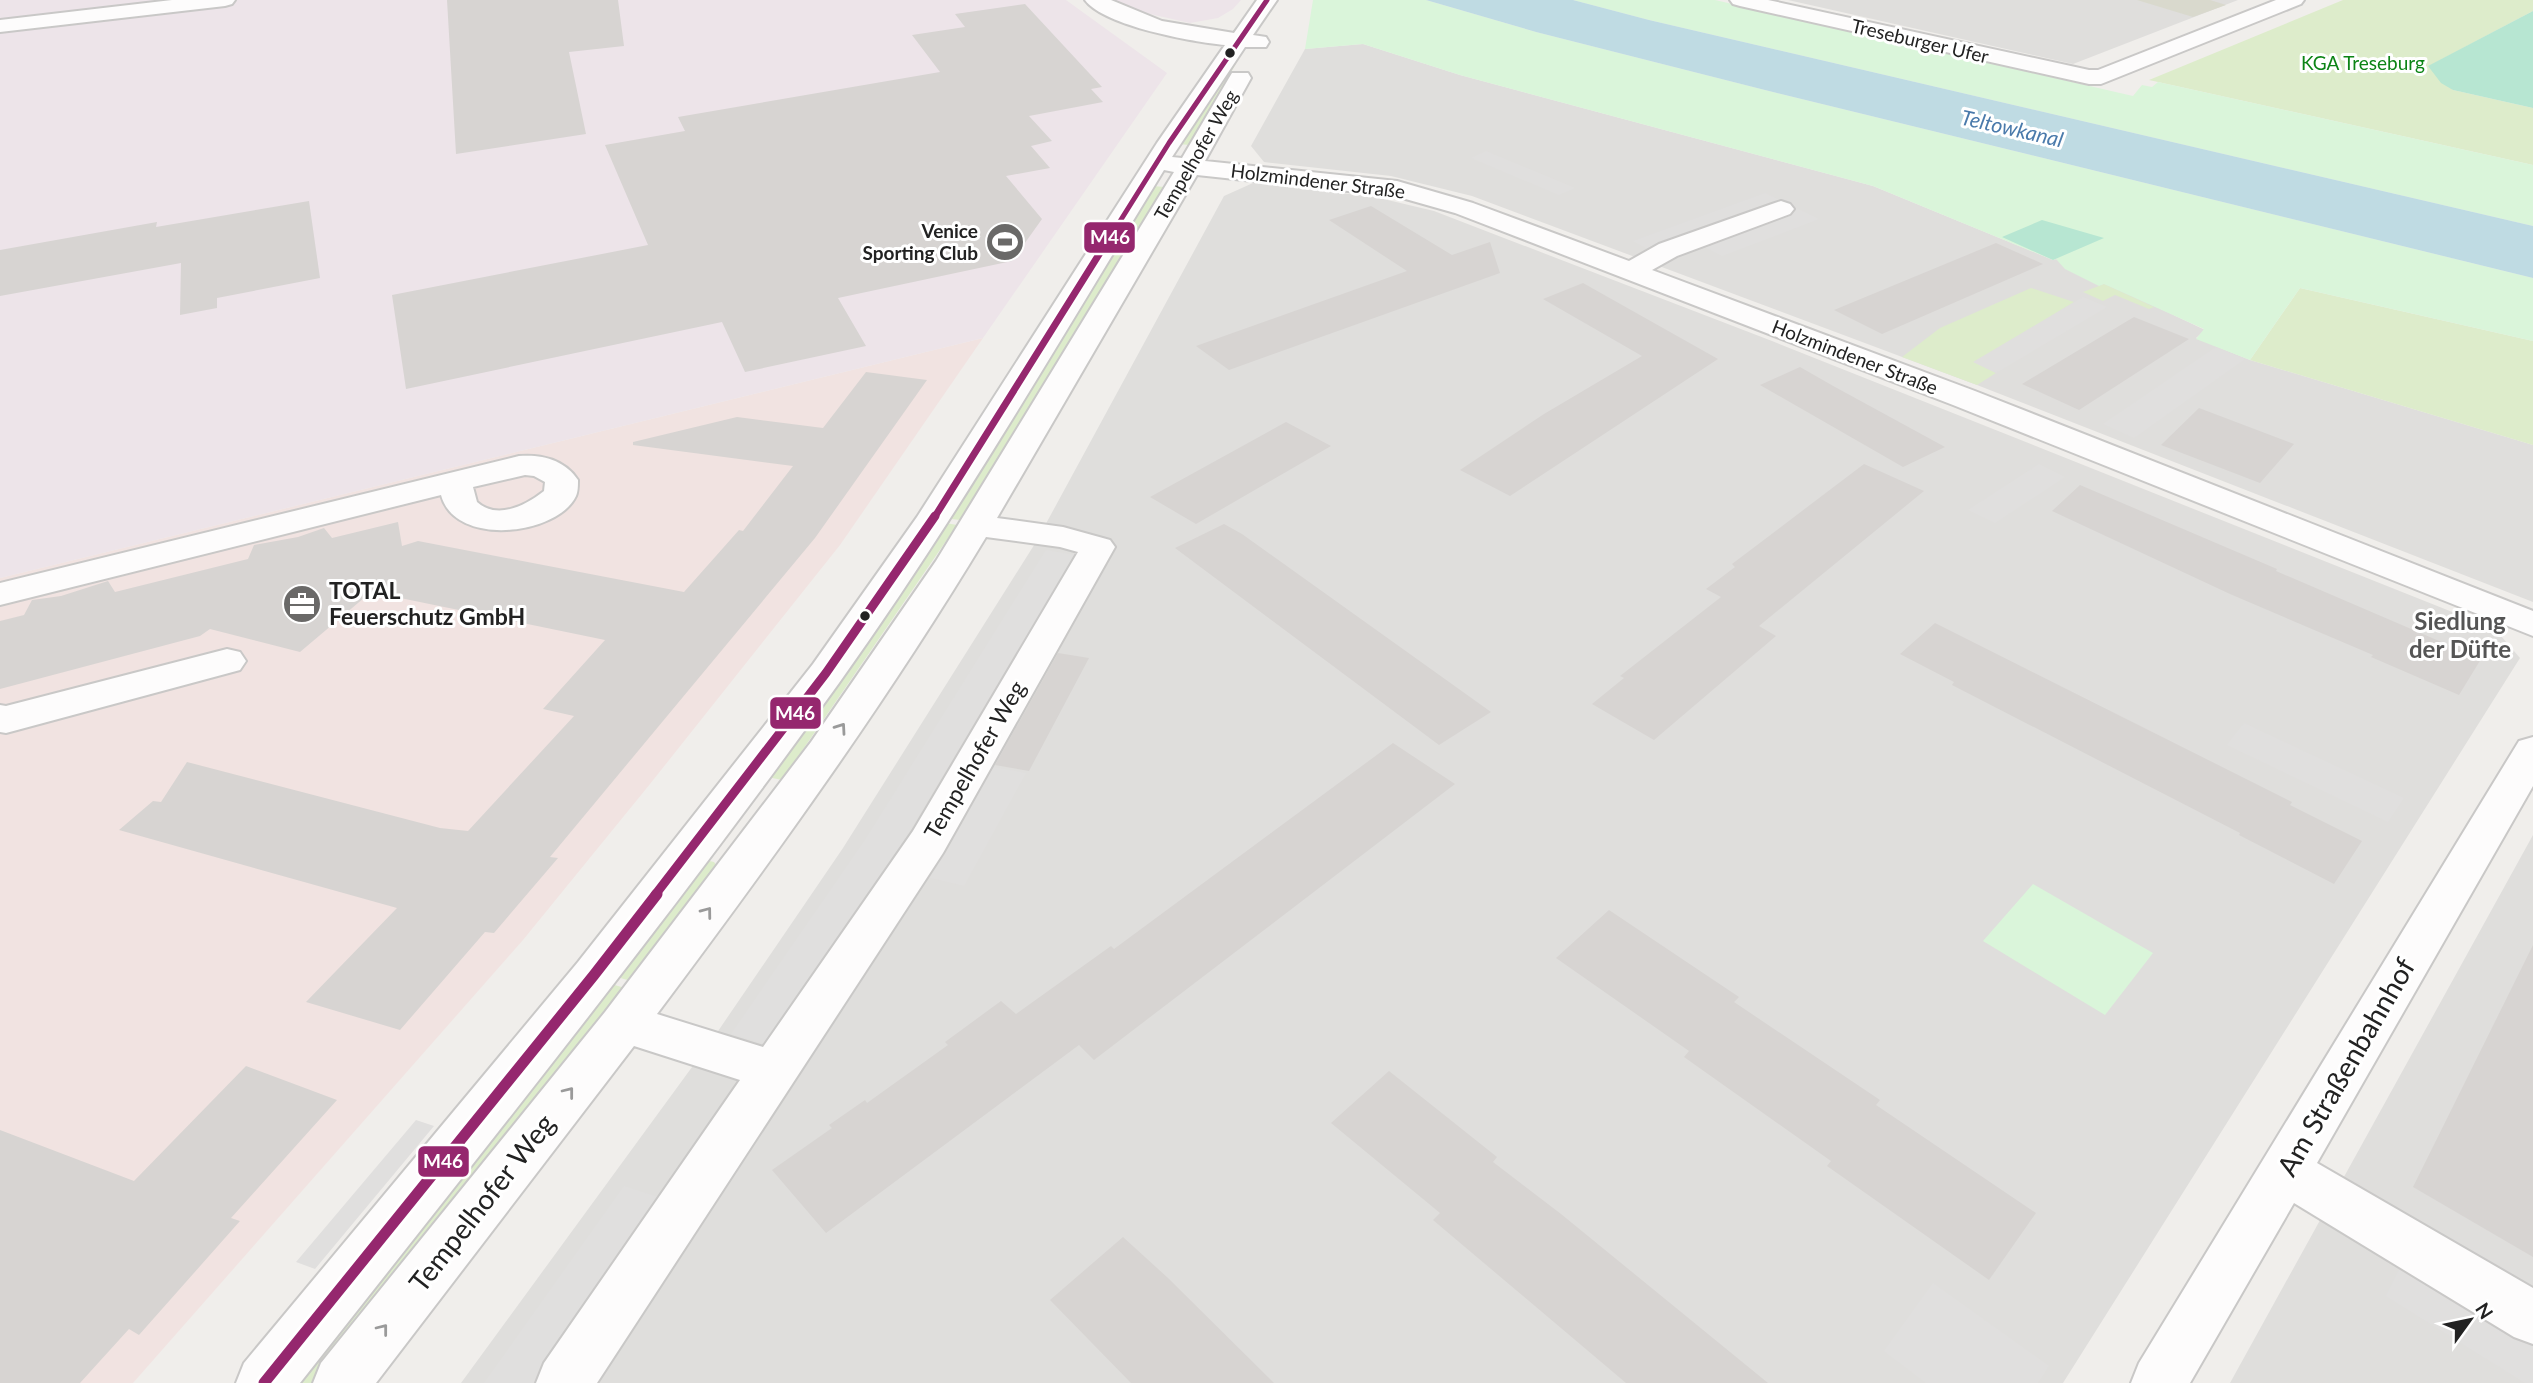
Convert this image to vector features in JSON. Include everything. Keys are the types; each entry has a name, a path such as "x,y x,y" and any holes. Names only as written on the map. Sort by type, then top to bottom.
{"street":[{"path":"0,26 225,0"},
{"path":"1095,0 1141,22 1175,33 1248,41"},
{"name":"Tempelhofer Weg","path":"341,1383 623,1023 759,843 892,656 975,525 1174,164 1248,41 1267,0"},
{"name":"Tempelhofer Weg","path":"1248,41 1279,15 1285,0"},
{"name":"Treseburger Ufer","path":"1740,0 2076,76 2101,77 2294,0"},
{"name":"Tempelhofer Weg","path":"264,1383 490,1107 706,832 826,673 1174,164"},
{"name":"Holzmindener Straße","path":"1174,164 1342,181 1430,197 1631,271 2164,476 2533,624"},
{"path":"1631,271 1668,250 1781,209"},
{"path":"0,594 454,482"},
{"name":"Tempelhofer Weg","path":"564,1383 928,842 1098,547 1063,537 975,525"},
{"path":"0,718 6,720 227,661"},
{"name":"Am Straßenbahnhof","path":"2159,1383 2533,751"},
{"path":"706,832 759,843"},
{"path":"623,1023 773,1070"},
{"path":"2285,1171 2533,1318"}],"shaded area":[{"path":"0,0 1066,0 1167,73 983,338 0,578"},
{"path":"1113,0 1241,0 1233,9 1218,18 1190,23 1132,10"},
{"path":"1788,0 2238,0 2073,64"},
{"path":"2137,0 2210,0 2226,5 2193,17"},
{"path":"1363,44 1460,75 1873,186 2056,259 2205,330 2196,338 2250,360 2533,445 2533,602 1977,385 1472,196 1391,176 1264,162 1251,146 1305,49"},
{"path":"1486,151 1575,188 1559,195 1471,158"},
{"path":"1253,183 1375,197 1434,211 1772,341 2495,629 2520,658 2063,1383 461,1383 714,1037 843,848 1036,542 1224,196"},
{"path":"1765,193 1819,219 1722,256 1687,238 1651,251 1633,241"},
{"path":"2083,297 2107,307 1996,373 1973,362"},
{"path":"983,338 840,545 650,784 523,940 133,1383 0,1383 0,578"},
{"path":"2216,347 2245,359 2134,438 2103,424"},
{"path":"2039,464 2065,477 1995,523 1968,510"},
{"path":"1046,550 1075,555 900,847 769,1045 731,1034 865,840"},
{"path":"2244,723 2404,798 2388,822 2227,745"},
{"path":"993,767 1026,773 964,886 930,878"},
{"path":"2533,835 2533,1383 2230,1383"},
{"path":"416,1120 434,1126 315,1269 296,1262"},
{"path":"624,1186 661,1198 534,1383 484,1383"},
{"path":"2404,1260 2533,1339 2533,1383 2525,1383 2386,1296"},
{"path":"1933,1283 2049,1366 2038,1383 1926,1383 1884,1351"}],"green space":[{"path":"1313,0 1426,0 1536,32 1757,88 2533,278 2533,341 2300,288 2250,360 2196,339 2204,329 2104,284 2099,286 2065,269 2056,259 1873,186 1460,75 1363,44 1305,49"},
{"path":"1573,0 1715,0 2133,96 2142,85 2152,87 2158,82 2533,165 2533,226 1649,20"},
{"name":"KGA Treseburg","path":"2343,0 2533,0 2533,11 2429,66 2453,90 2533,108 2533,165 2149,80"},
{"path":"2533,11 2533,108 2453,90 2441,83 2428,66"},
{"path":"1236,60 1190,145 1178,144"},
{"path":"1153,186 1164,187 989,475 960,520 943,518"},
{"path":"2042,220 2104,238 2053,260 2002,237"},
{"path":"2104,284 2154,307 2149,309 2115,295 2103,301 2083,292"},
{"path":"2031,288 2074,302 1974,362 1996,373 1977,385 1902,357 1940,328"},
{"path":"2300,288 2533,341 2533,445 2250,360"},
{"path":"940,522 957,525 782,780 763,776"},
{"path":"705,860 714,862 717,866 631,981 610,975"},
{"path":"2033,884 2153,953 2105,1015 1983,941"},
{"path":"604,982 625,988 313,1383 281,1383"}],"water":[{"name":"Teltowkanal","path":"1426,0 1573,0 2533,226 2533,278 1757,88 1536,32"}],"building":[{"path":"447,0 618,0 624,46 569,52 586,134 456,154"},
{"path":"1025,4 1102,87 1091,89 1103,102 1029,116 1052,141 1031,146 1050,168 1006,176 1042,219 1012,261 838,298 866,346 745,372 722,322 406,389 392,295 648,245 605,145 685,131 678,117 940,72 912,35 965,27 955,14"},
{"path":"309,201 320,278 217,298 217,308 180,315 181,263 0,296 0,250 157,222 156,227"},
{"path":"1371,206 1452,255 1490,242 1500,273 1229,370 1196,346 1407,271 1329,220"},
{"path":"1996,243 2043,264 1882,334 1834,310"},
{"path":"1583,283 1718,359 1510,496 1460,470 1544,414 1642,356 1543,299"},
{"path":"2134,317 2189,339 2079,410 2022,384"},
{"path":"1800,367 1945,447 1903,467 1760,385"},
{"path":"866,372 927,380 815,538 550,857 558,858 494,933 485,932 400,1030 306,1002 397,908 119,830 153,801 161,802 187,762 440,828 468,831 574,716 543,709 605,640 371,592 300,652 210,629 200,636 0,689 0,621 24,615 32,600 61,596 108,581 115,592 248,559 254,545 298,537 324,528 332,538 398,522 402,546 418,541 684,592 739,530 743,531 793,466 633,445 633,442 737,417 823,428"},
{"path":"2199,408 2294,444 2260,483 2161,445"},
{"path":"1286,422 1331,446 1196,524 1150,497"},
{"path":"1864,464 1924,491 1759,626 1776,636 1654,740 1592,704 1624,678 1620,676 1721,597 1706,589 1735,567 1732,564"},
{"path":"2080,485 2481,659 2459,695 2371,657 2373,655 2230,594 2052,511"},
{"path":"1224,524 1242,534 1491,712 1439,745 1175,548"},
{"path":"1935,623 2292,802 2290,805 2362,841 2334,884 1952,685 1954,682 1900,654"},
{"path":"1058,653 1089,658 1029,771 995,765"},
{"path":"1393,743 1455,784 1094,1060 1079,1045 826,1233 772,1170 832,1128 829,1125 865,1100 867,1103 948,1045 945,1042 1001,1001 1016,1014 1111,946 1114,949"},
{"path":"1609,910 1739,997 1734,1002 1880,1100 1876,1105 2036,1213 1989,1280 1827,1166 1831,1161 1684,1057 1689,1051 1556,958"},
{"path":"2533,945 2533,1257 2413,1187"},
{"path":"246,1066 337,1100 231,1218 240,1221 139,1335 129,1329 80,1383 0,1383 0,1130 134,1181"},
{"path":"1389,1071 1497,1157 1493,1162 1768,1383 1626,1383 1433,1220 1440,1213 1331,1123"},
{"path":"1123,1237 1274,1383 1131,1383 1050,1300"}],"transit line":[{"name":"M46","path":"264,1383 594,975 826,673 933,519 1169,143 1267,0"}],"place":[{"name":"Venice Sporting Club","path":"1005,242"},
{"name":"TOTAL Feuerschutz GmbH","path":"302,604"}],"district":[{"name":"Siedlung der Düfte","path":"2460,636"}]}
